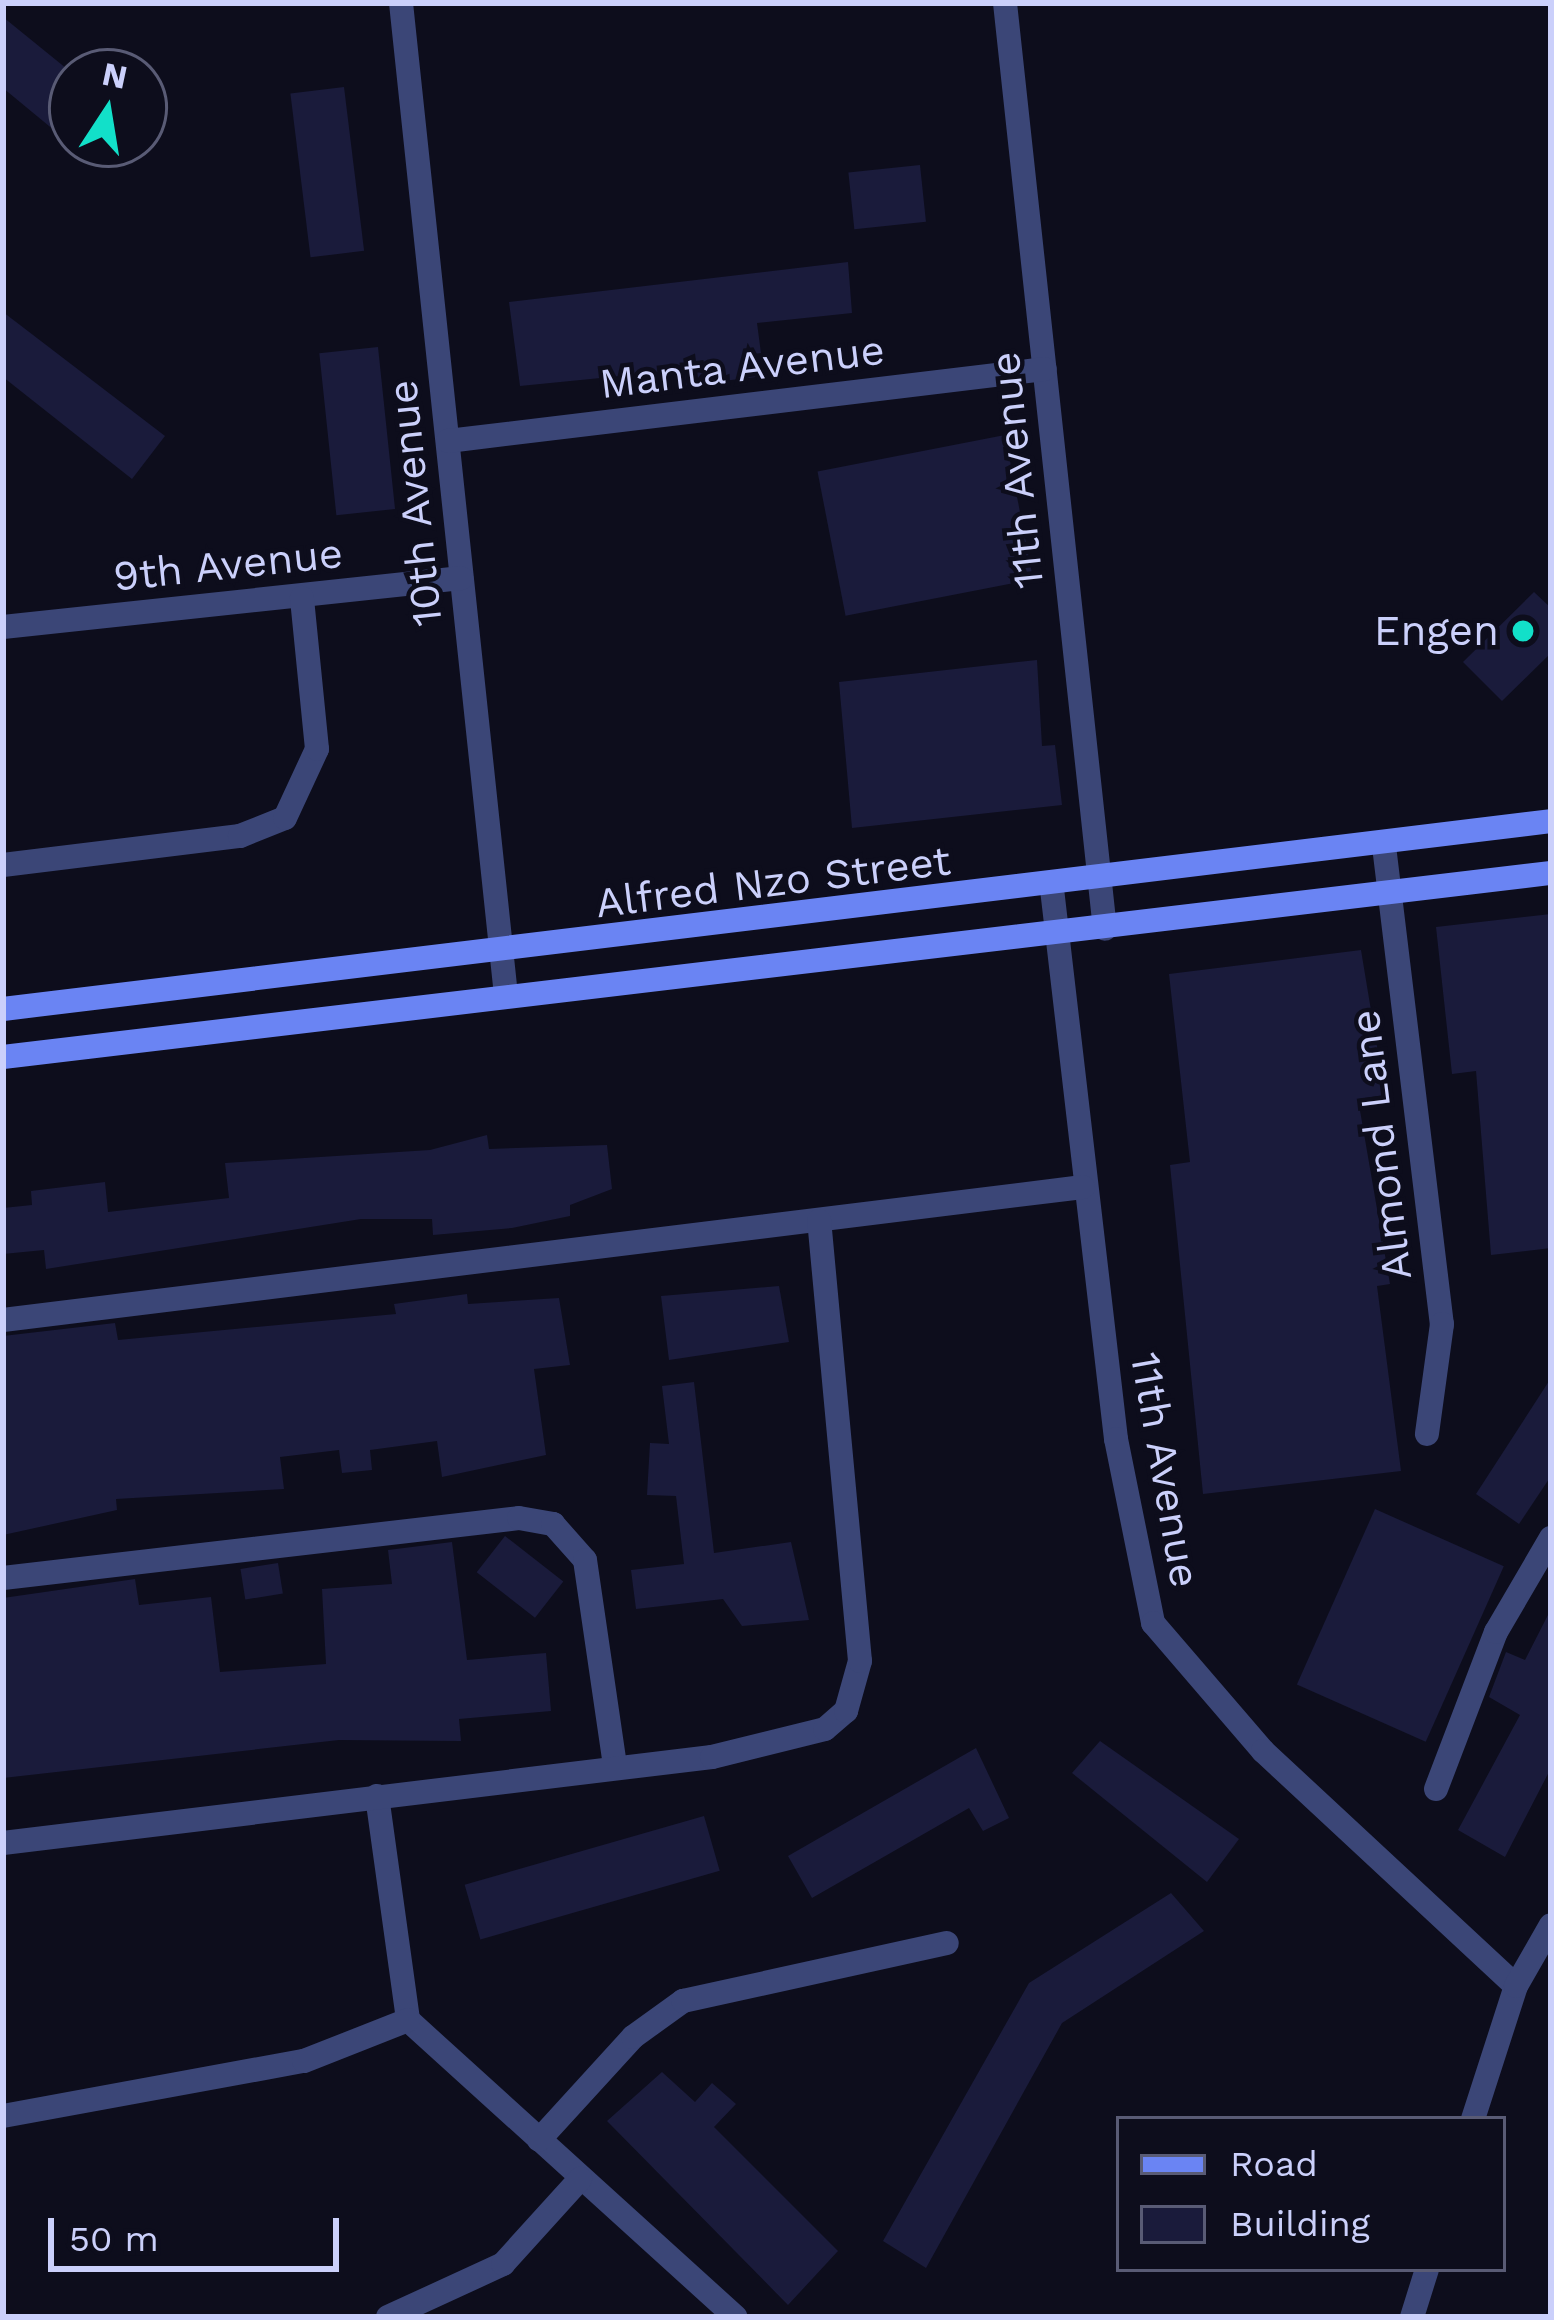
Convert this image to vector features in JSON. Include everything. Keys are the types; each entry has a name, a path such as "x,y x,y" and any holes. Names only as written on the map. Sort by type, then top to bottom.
{"street":[{"name":"10th Avenue","path":"401,3 506,994"},
{"name":"11th Avenue","path":"1005,3 1105,929"},
{"name":"Manta Avenue","path":"448,442 1045,369"},
{"name":"9th Avenue","path":"3,627 461,578"},
{"path":"3,865 240,836 285,818 317,749 302,598"},
{"name":"Alfred Nzo Street","path":"3,1009 1100,884 1551,820"},
{"name":"Almond Lane","path":"1384,846 1442,1324 1426,1434"},
{"name":"Alfred Nzo Street","path":"3,1057 1551,873"},
{"name":"11th Avenue","path":"1052,889 1083,1187 1153,1623 1263,1751 1516,1986"},
{"path":"3,1320 1083,1187"},
{"path":"3,1843 797,1743 846,1711 856,1688 819,1221"},
{"path":"3,1578 519,1518 553,1523 586,1560 615,1765"},
{"path":"1436,1789 1496,1631 1551,1538"},
{"path":"377,1796 408,2020 736,2317"},
{"path":"1474,2116 1516,1986 1551,1925"},
{"path":"538,2140 633,2037 683,2001 946,1942"},
{"path":"3,2116 304,2061 408,2020"},
{"path":"388,2317 502,2264 580,2179"},
{"path":"1412,2317 1426,2272"}],"building":[{"path":"3,17 48,54 48,125 3,88"},
{"path":"344,87 364,251 311,257 290,94"},
{"path":"920,165 926,222 854,229 848,173"},
{"path":"848,262 852,313 757,323 764,376 682,386 681,370 520,386 509,302"},
{"path":"3,312 165,436 132,479 3,377"},
{"path":"378,347 395,509 336,515 319,353"},
{"path":"1005,435 1033,579 846,616 818,471"},
{"name":"Engen","path":"1534,592 1551,608 1551,653 1502,701 1463,662"},
{"path":"1037,660 1042,746 1055,745 1062,805 852,828 839,682"},
{"path":"1551,914 1551,1248 1491,1255 1476,1071 1452,1074 1436,927"},
{"path":"1361,950 1385,1095 1358,1099 1390,1284 1377,1286 1401,1471 1203,1494 1170,1165 1190,1162 1169,974"},
{"path":"487,1135 489,1149 607,1145 612,1189 570,1205 570,1216 512,1228 433,1235 432,1219 361,1219 46,1269 44,1250 3,1254 3,1208 32,1205 31,1191 105,1182 108,1212 229,1198 225,1163 430,1150"},
{"path":"779,1286 789,1342 669,1360 661,1296"},
{"path":"467,1294 468,1304 559,1298 570,1365 534,1369 546,1455 442,1477 437,1441 370,1450 372,1470 342,1473 339,1450 280,1457 284,1489 116,1499 117,1510 3,1535 3,1336 115,1323 118,1340 396,1314 394,1304"},
{"path":"1551,1378 1551,1476 1519,1524 1476,1494"},
{"path":"694,1382 714,1553 791,1542 809,1620 742,1626 723,1599 636,1609 631,1570 684,1564 676,1496 647,1495 650,1443 669,1444 662,1386"},
{"path":"1375,1509 1504,1566 1426,1742 1297,1684"},
{"path":"505,1536 563,1582 535,1618 477,1572"},
{"path":"452,1542 467,1660 546,1653 551,1711 459,1719 461,1741 339,1740 3,1778 3,1598 135,1579 139,1605 211,1597 220,1672 326,1664 322,1589 392,1584 388,1550"},
{"path":"278,1563 283,1594 245,1600 240,1569"},
{"path":"1551,1609 1551,1768 1505,1857 1458,1830 1520,1715 1489,1697 1506,1652 1525,1660"},
{"path":"1100,1741 1239,1839 1207,1882 1072,1773"},
{"path":"976,1748 1009,1818 983,1831 969,1808 812,1898 788,1856"},
{"path":"704,1816 720,1871 480,1939 465,1885"},
{"path":"1171,1893 1204,1931 1062,2023 926,2268 883,2241 1029,1983"},
{"path":"662,2072 695,2102 712,2083 736,2104 714,2127 838,2251 788,2305 607,2121"}],"place":[{"name":"Engen","path":"1523,631"}]}
